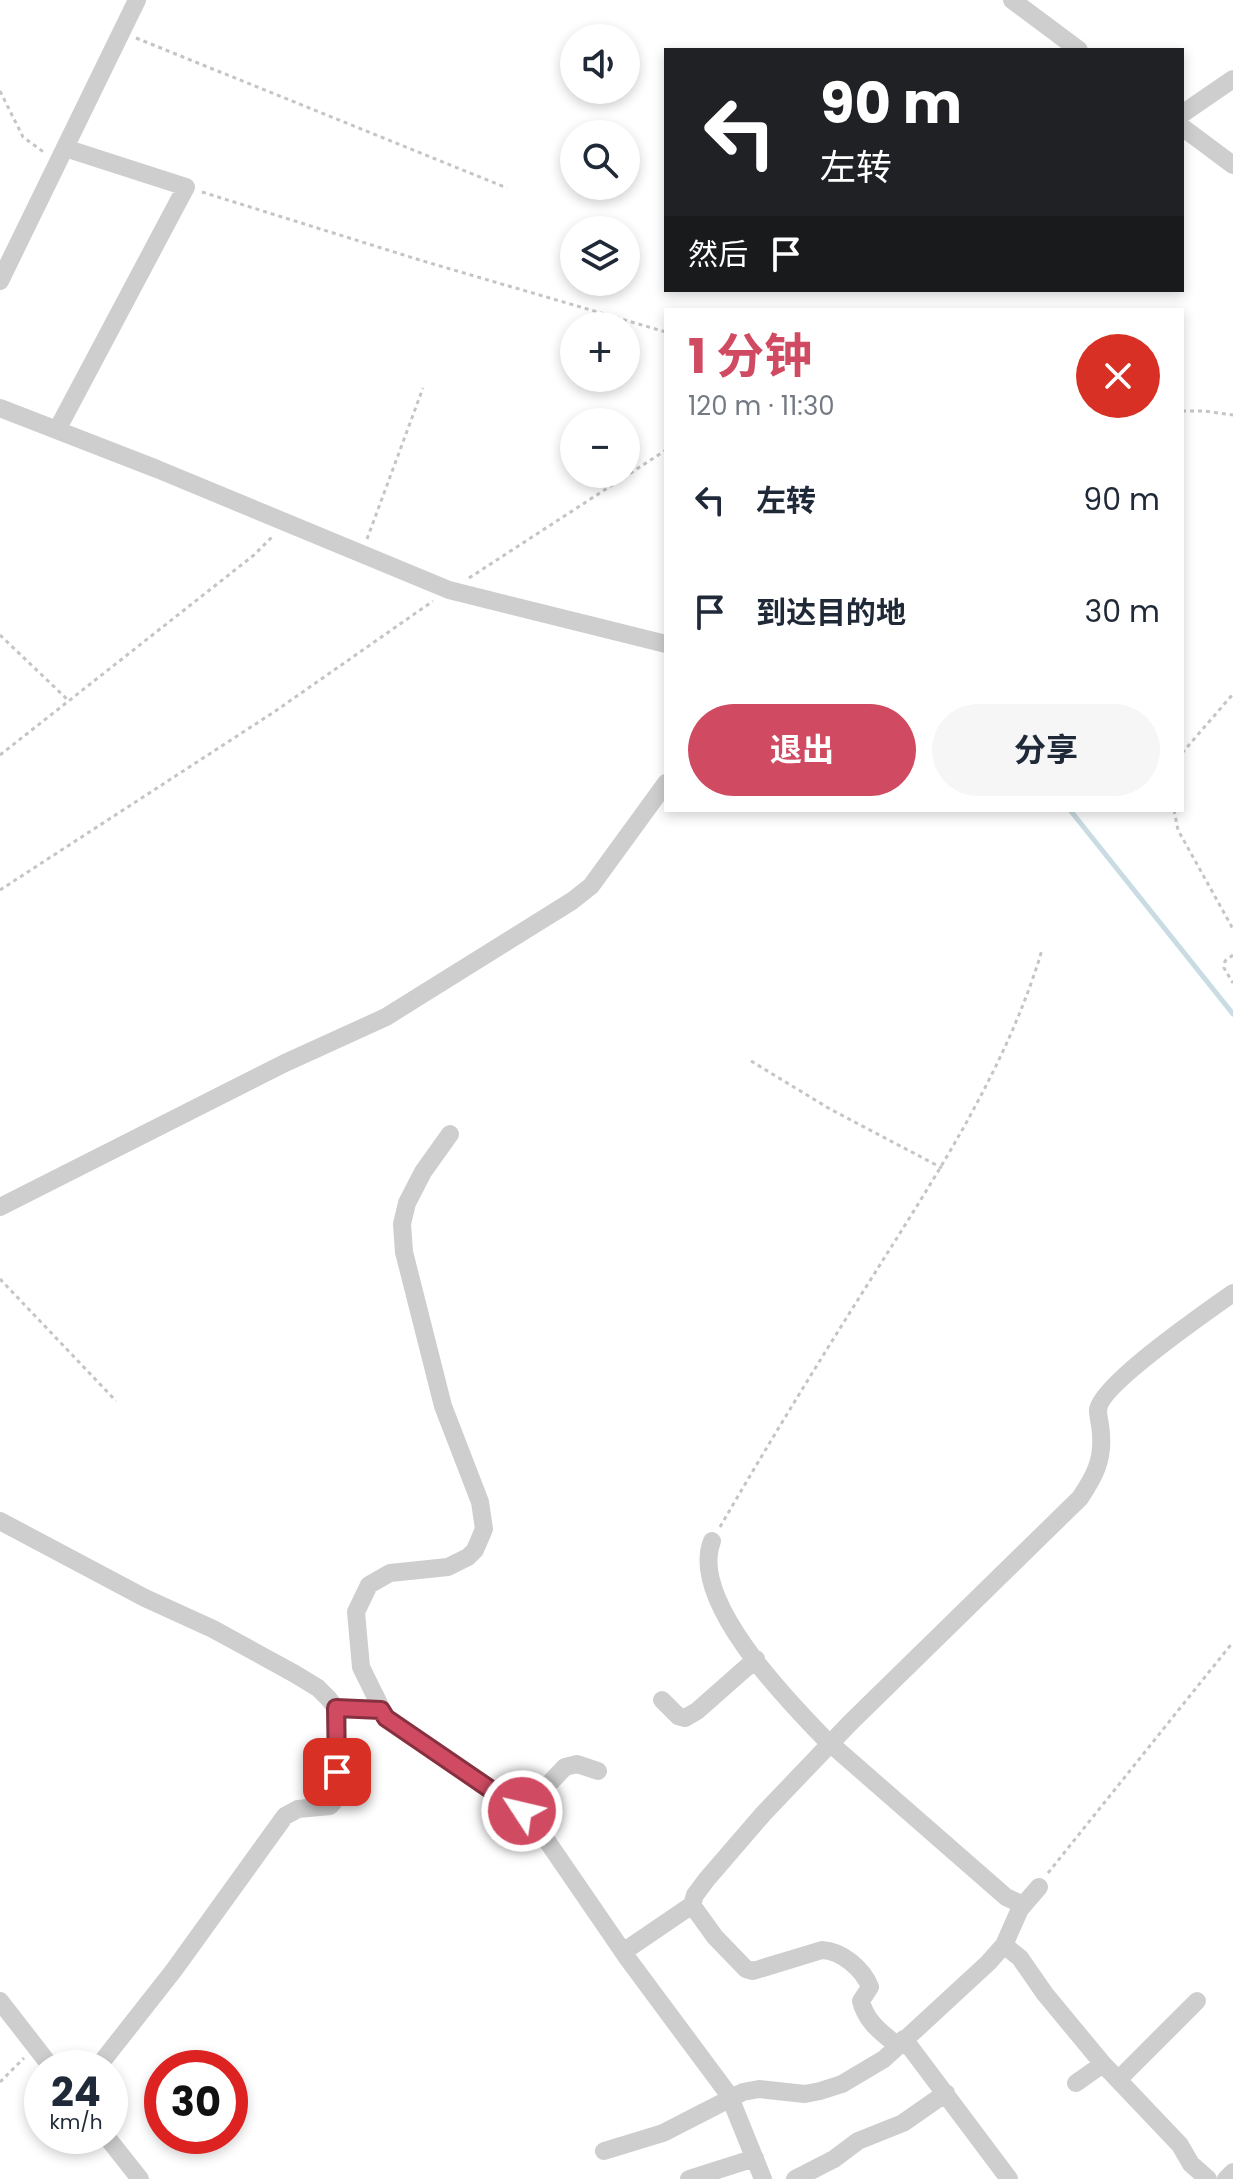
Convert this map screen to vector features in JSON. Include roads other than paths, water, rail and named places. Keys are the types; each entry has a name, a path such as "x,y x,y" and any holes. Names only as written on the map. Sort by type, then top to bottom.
{"street":[{"path":"0,281 137,0"},
{"path":"1012,0 1076,48"},
{"path":"1184,113 1233,79"},
{"path":"1184,128 1233,165"},
{"path":"57,430 186,187 63,153"},
{"path":"0,408 452,591 664,644"},
{"path":"0,1207 285,1063 386,1017 581,895 591,886 664,786"},
{"path":"450,1134 423,1172 407,1203 402,1224 404,1252 443,1406 480,1502 484,1529 475,1550 448,1567 390,1573 369,1585 356,1612 361,1667 386,1718 522,1812 562,1861 623,1952 731,2098 763,2179"},
{"path":"623,1952 692,1905 695,1895 729,1851 831,1743 1080,1498 1098,1468 1102,1451 1098,1410 1109,1393 1131,1371 1233,1293"},
{"path":"0,1521 281,1667 318,1688 336,1708 336,1799 330,1806 298,1809 285,1816 174,1970 111,2050"},
{"path":"712,1541 707,1555 709,1580 727,1620 796,1709 1006,1897 1023,1905"},
{"path":"662,1700 678,1716 685,1718 756,1659"},
{"path":"336,1708 381,1710"},
{"path":"522,1812 565,1767 577,1764 598,1771"},
{"path":"604,2151 663,2133 743,2092 759,2089 805,2094 820,2091 849,2080 884,2059 1004,1945 1023,1905 1039,1887"},
{"path":"692,1905 715,1937 746,1969 753,1971 822,1950 829,1950 856,1966 866,1976 870,1987 861,2001 868,2019 901,2042 946,2093 1009,2179"},
{"path":"1004,1945 1020,1958 1045,1994 1103,2064 1180,2145 1191,2164 1208,2179"},
{"path":"0,2001 38,2050"},
{"path":"1118,2080 1197,2001"},
{"path":"1076,2083 1103,2064"},
{"path":"795,2179 834,2159 858,2141 903,2123 946,2093"},
{"path":"120,2154 140,2179"},
{"path":"689,2179 755,2158"},
{"path":"1226,2179 1233,2172"}],"waterway":[{"path":"1072,812 1233,1014"}]}
